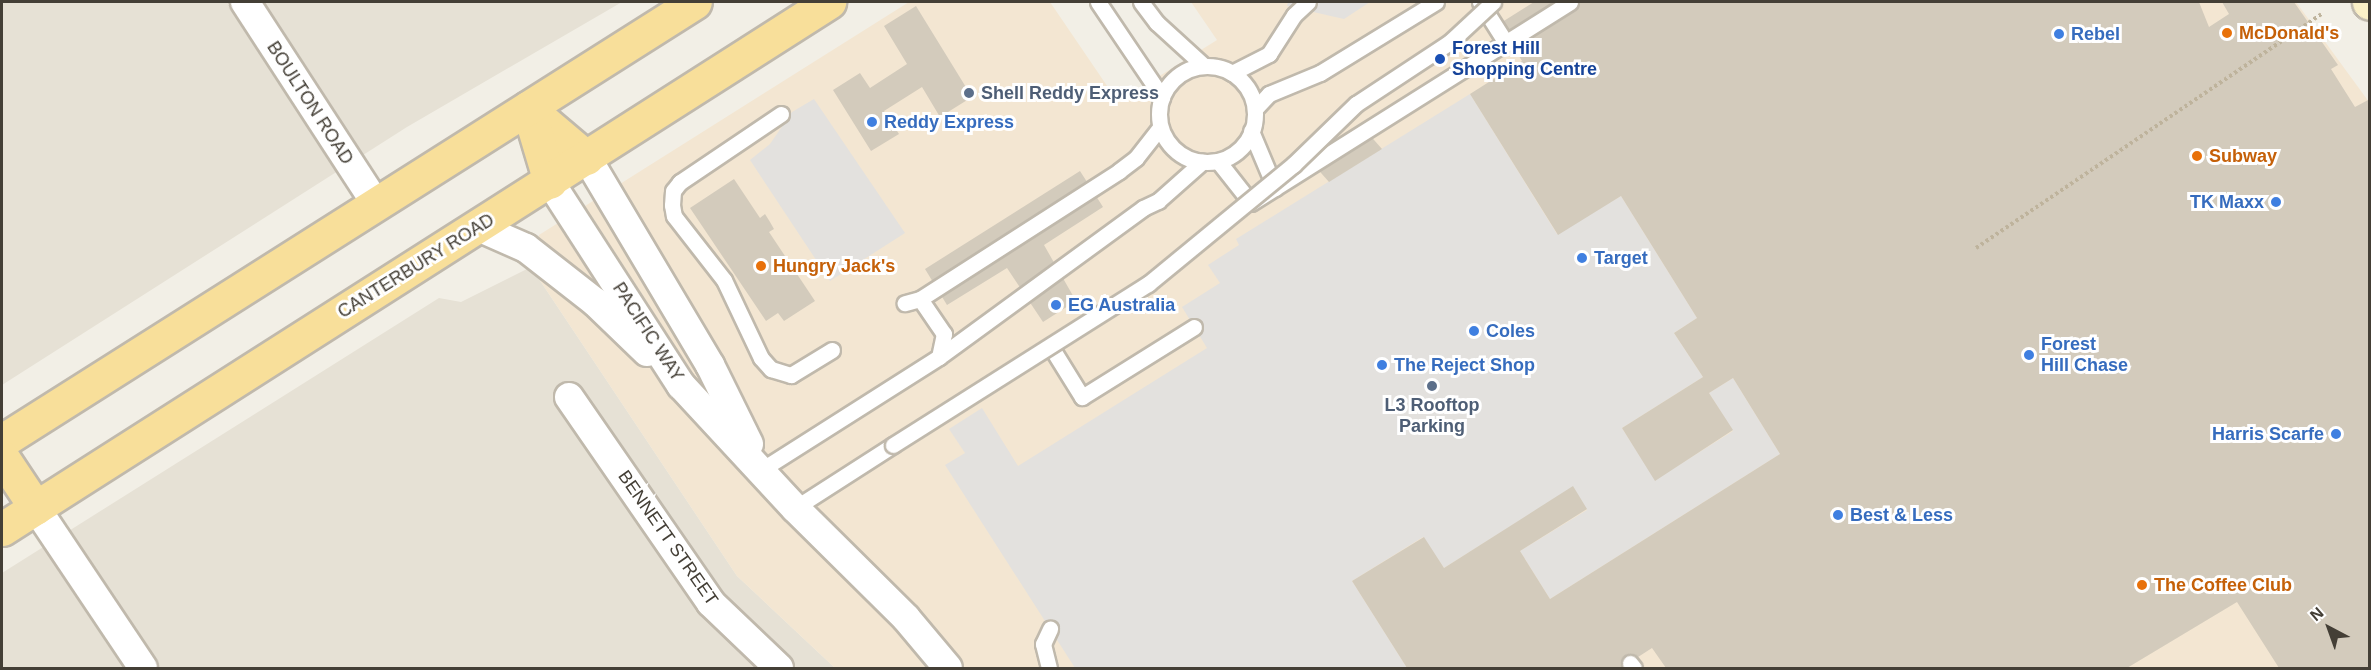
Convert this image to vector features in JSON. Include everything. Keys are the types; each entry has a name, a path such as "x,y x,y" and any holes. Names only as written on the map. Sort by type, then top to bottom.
{"main road":[{"path":"2,441 695,2"},
{"name":"CANTERBURY ROAD","path":"2,529 550,182 829,2"},
{"path":"528,108 587,158"},
{"path":"528,108 550,182"},
{"path":"2,457 36,508"}],"street":[{"name":"BOULTON ROAD","path":"245,2 376,204"},
{"name":"PACIFIC WAY","path":"587,158 711,365 762,470"},
{"name":"PACIFIC WAY","path":"550,182 681,385 795,508 906,618 948,669"},
{"path":"478,227 526,248 595,302 681,385"},
{"name":"BENNETT STREET","path":"569,397 711,603 779,669"},
{"path":"36,508 143,669"}],"lane":[{"path":"1098,2 1162,97"},
{"path":"1141,2 1156,23 1203,65 1232,73 1251,94 1255,108 1251,131 1244,145 1218,161 1202,162 1176,151 1160,127"},
{"path":"1232,73 1269,54 1294,15 1308,2"},
{"path":"1255,108 1269,94 1320,73 1436,2"},
{"path":"1480,2 1506,43"},
{"path":"795,508 1148,284 1293,165 1356,104 1450,42 1493,2"},
{"path":"1218,161 1251,203 1570,2"},
{"path":"904,303 920,298 1136,158 1160,127 1162,97 1178,75 1203,65"},
{"path":"781,114 680,182 673,191 674,216 723,280 761,358 771,369 791,375 832,350"},
{"path":"1251,131 1275,188"},
{"path":"762,470 939,357 1143,208 1158,201 1202,162"},
{"path":"920,298 944,334 939,357"},
{"path":"1051,347 1082,397 1194,327"},
{"path":"1049,669 1043,644 1050,629"}],"path":[{"path":"1976,248 2321,14"}],"shaded area":[{"path":"2,2 622,2 407,127 2,385"},
{"path":"909,2 1050,2 1118,102 1217,40 1191,2 2296,2 2369,102 2369,668 835,668 737,576 531,267 539,235"},
{"path":"1288,2 1370,2 1344,19 1287,6"},
{"name":"L3 Rooftop Parking","path":"1470,94 1557,234 1621,196 1697,318 1674,333 1703,377 1622,428 1655,480 1733,431 1709,393 1733,378 1780,454 1550,599 1520,551 1587,510 1573,487 1444,568 1423,537 1352,581 1407,668 1075,668 945,465 965,453 949,429 982,408 1018,466 1207,348 1182,307 1220,283 1208,265 1239,245 1236,239"},
{"path":"814,99 905,233 830,281 750,160 770,144 792,112"},
{"path":"531,267 737,576 835,668 2,668 2,573 439,298 461,302"}],"building":[{"name":"Forest Hill Chase","path":"1534,2 2199,2 2209,27 2229,14 2222,2 2294,2 2338,65 2331,69 2355,107 2370,99 2370,668 2279,668 2237,602 2127,668 1666,668 1652,648 1621,668 1407,668 1352,581 1424,537 1444,568 1573,486 1587,509 1520,551 1550,599 1780,454 1733,378 1709,393 1733,430 1655,481 1622,428 1703,377 1674,333 1697,318 1621,196 1558,235 1470,94 1522,61 1499,24"},
{"path":"916,6 972,97 940,117 922,87 884,111 899,134 871,151 833,90 860,73 870,88 907,64 884,26"},
{"path":"1367,132 1382,149 1329,182 1314,165"},
{"path":"1080,171 1103,207 1044,245 1076,301 1043,322 1007,268 947,305 925,269"},
{"name":"Hungry Jack's","path":"734,179 760,218 765,214 774,229 769,232 815,301 784,321 778,313 766,321 690,208"}],"place":[{"name":"McDonald's","path":"2227,33"},
{"name":"Rebel","path":"2059,34"},
{"name":"Forest Hill Shopping Centre","path":"1440,59"},
{"name":"Shell Reddy Express","path":"969,93"},
{"name":"Reddy Express","path":"872,122"},
{"name":"Subway","path":"2197,156"},
{"name":"TK Maxx","path":"2276,202"},
{"name":"Target","path":"1582,258"},
{"name":"Hungry Jack's","path":"761,266"},
{"name":"EG Australia","path":"1056,305"},
{"name":"Coles","path":"1474,331"},
{"name":"Forest Hill Chase","path":"2029,355"},
{"name":"The Reject Shop","path":"1382,365"},
{"name":"L3 Rooftop Parking","path":"1432,386"},
{"name":"Harris Scarfe","path":"2336,434"},
{"name":"Best & Less","path":"1838,515"},
{"name":"The Coffee Club","path":"2142,585"}]}
